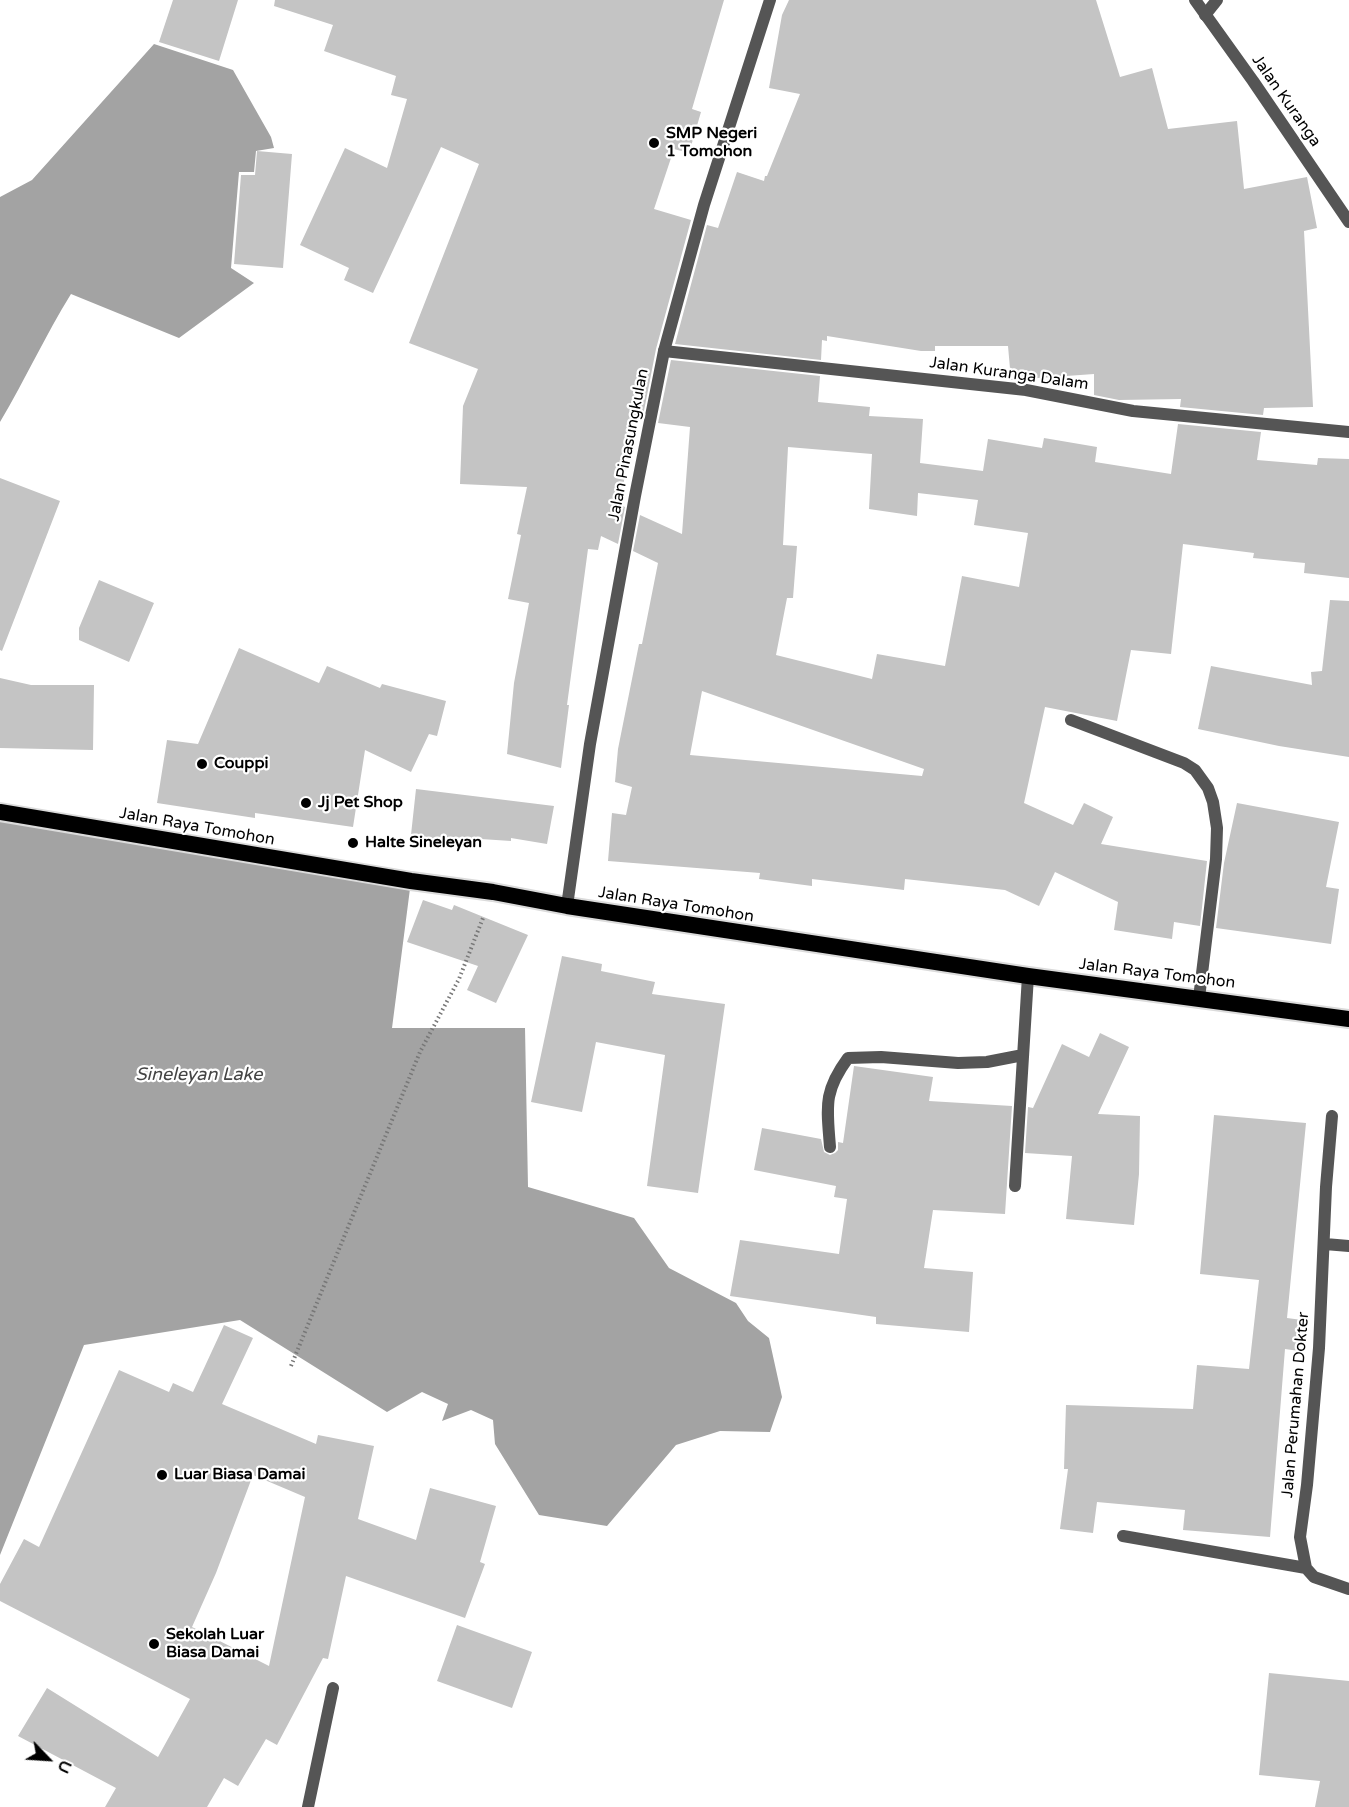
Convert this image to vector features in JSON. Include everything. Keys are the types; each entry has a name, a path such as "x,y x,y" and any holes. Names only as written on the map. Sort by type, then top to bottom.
{"highway":[{"name":"Jalan Raya Tomohon","path":"0,812 411,881 494,892 567,906 1028,976 1349,1019"}],"street":[{"name":"Jalan Pinasungkulan","path":"567,906 590,744 664,351 704,205 770,0"},
{"name":"Jalan Kuranga","path":"1195,0 1349,222"},
{"path":"1205,15 1216,0"},
{"name":"Jalan Kuranga Dalam","path":"664,351 1026,390 1133,411 1349,432"},
{"path":"1071,720 1184,763 1195,770 1208,788 1213,802 1217,843 1199,998"},
{"path":"1015,1186 1028,976"},
{"path":"830,1147 826,1102 835,1076 848,1058 881,1057 958,1063 987,1062 1023,1055"},
{"name":"Jalan Perumahan Dokter","path":"1306,1568 1300,1537 1309,1462 1332,1116"},
{"path":"1325,1244 1349,1246"},
{"path":"1123,1536 1306,1568 1314,1577 1349,1589"},
{"path":"308,1807 333,1688"}],"path":[{"path":"291,1366 420,1052 459,979 494,892"}],"water":[{"path":"154,44 233,70 271,137 274,148 256,151 254,172 239,172 231,268 254,283 179,338 71,294 0,422 0,197 32,180"},
{"name":"Sineleyan Lake","path":"0,812 411,881 392,1028 525,1028 528,1187 634,1218 669,1268 736,1303 748,1321 769,1338 782,1397 770,1432 720,1431 676,1445 607,1526 539,1515 495,1444 493,1420 471,1410 442,1421 448,1404 422,1392 387,1412 240,1320 84,1345 0,1555"}],"building":[{"path":"173,0 238,0 219,61 159,42"},
{"path":"275,0 724,0 692,109 701,112 689,153 674,149 654,209 691,220 656,349 642,421 634,420 620,505 625,507 618,544 601,536 598,550 588,549 561,768 507,754 514,683 529,603 508,599 521,535 517,534 527,487 460,484 463,406 478,369 409,343 479,164 441,147 373,293 344,280 349,268 300,245 345,148 387,168 407,99 391,95 396,76 324,51 333,25 274,6"},
{"path":"789,0 1096,0 1120,77 1152,68 1168,129 1237,121 1244,189 1307,177 1317,228 1304,231 1313,407 1264,408 1263,415 1180,407 1181,399 1119,400 1094,395 1094,374 1011,380 1008,346 935,346 935,351 921,351 827,336 827,341 822,340 821,360 675,344 707,225 718,228 737,172 764,181 800,94 769,88 782,15"},
{"path":"257,151 292,154 283,268 234,264 241,175 255,175"},
{"path":"671,360 820,376 818,402 870,407 869,416 923,419 920,463 983,471 988,439 1042,448 1044,438 1097,447 1095,462 1171,474 1178,424 1261,432 1257,460 1317,465 1318,458 1349,459 1349,578 1304,573 1305,563 1253,558 1254,553 1183,544 1171,654 1131,650 1117,721 1045,707 1024,803 1073,825 1084,803 1113,817 1101,844 1207,861 1200,926 1174,922 1172,939 1114,930 1118,902 1055,872 1039,906 1005,890 905,879 904,890 812,879 812,886 759,879 760,873 608,861 612,813 626,815 632,787 615,782 618,749 658,563 633,551 640,515 682,534 690,427 658,423","holes":["788,447 872,454 869,509 917,516 918,493 978,500 974,525 1028,533 1019,587 962,576 945,666 877,654 872,679 776,655 787,598 793,598 797,546 783,545","702,691 924,769 922,776 690,755"]},
{"path":"0,478 60,501 2,651 0,650"},
{"path":"99,580 154,603 129,662 79,640 79,628"},
{"path":"1330,600 1349,601 1349,757 1279,746 1198,729 1211,666 1312,685 1311,672 1322,671"},
{"path":"239,648 319,683 327,666 380,688 382,684 446,701 437,736 429,734 411,772 365,750 353,827 255,813 255,818 157,803 167,740 198,744"},
{"path":"0,678 31,685 94,685 93,750 0,748"},
{"path":"416,789 554,806 547,844 511,838 511,841 451,837 450,848 410,844"},
{"path":"1237,803 1339,822 1326,887 1339,889 1331,944 1216,928 1224,863"},
{"path":"423,900 452,910 454,905 528,935 496,1003 467,990 478,966 407,942"},
{"path":"562,956 602,964 601,971 655,982 652,994 725,1004 698,1193 647,1186 665,1055 596,1042 582,1112 531,1102"},
{"path":"1100,1033 1129,1047 1098,1114 1140,1116 1139,1174 1134,1225 1066,1219 1072,1156 1025,1153 1028,1107 1033,1108 1062,1044 1089,1057"},
{"path":"854,1066 933,1077 929,1101 1012,1106 1005,1214 933,1210 924,1268 973,1272 969,1332 876,1324 876,1317 730,1296 740,1240 839,1254 847,1199 834,1197 836,1186 754,1170 762,1128 821,1139 824,1152 830,1155 838,1150 838,1142 843,1143"},
{"path":"1214,1115 1306,1123 1287,1318 1302,1320 1299,1351 1285,1349 1270,1537 1183,1530 1185,1510 1097,1502 1093,1533 1060,1529 1068,1469 1064,1469 1066,1405 1193,1409 1197,1365 1249,1369 1259,1280 1200,1274"},
{"path":"224,1325 253,1338 222,1404 316,1444 318,1435 374,1446 358,1519 416,1540 430,1488 496,1506 480,1562 485,1564 465,1618 346,1576 328,1659 323,1658 277,1745 266,1739 238,1786 224,1778 207,1807 105,1807 116,1788 18,1736 47,1688 158,1757 190,1699 0,1601 0,1584 24,1539 39,1547 119,1370 169,1392 173,1383 193,1392","holes":["253,1475 305,1497 269,1666 192,1627 216,1573"]},
{"path":"457,1625 532,1652 512,1708 437,1681"},
{"path":"1269,1673 1349,1681 1349,1807 1315,1807 1320,1781 1259,1775"}],"place":[{"name":"SMP Negeri 1 Tomohon","path":"654,143"},
{"name":"Couppi","path":"202,764"},
{"name":"Jj Pet Shop","path":"306,803"},
{"name":"Halte Sineleyan","path":"353,843"},
{"name":"Luar Biasa Damai","path":"162,1475"},
{"name":"Sekolah Luar Biasa Damai","path":"154,1644"}]}
